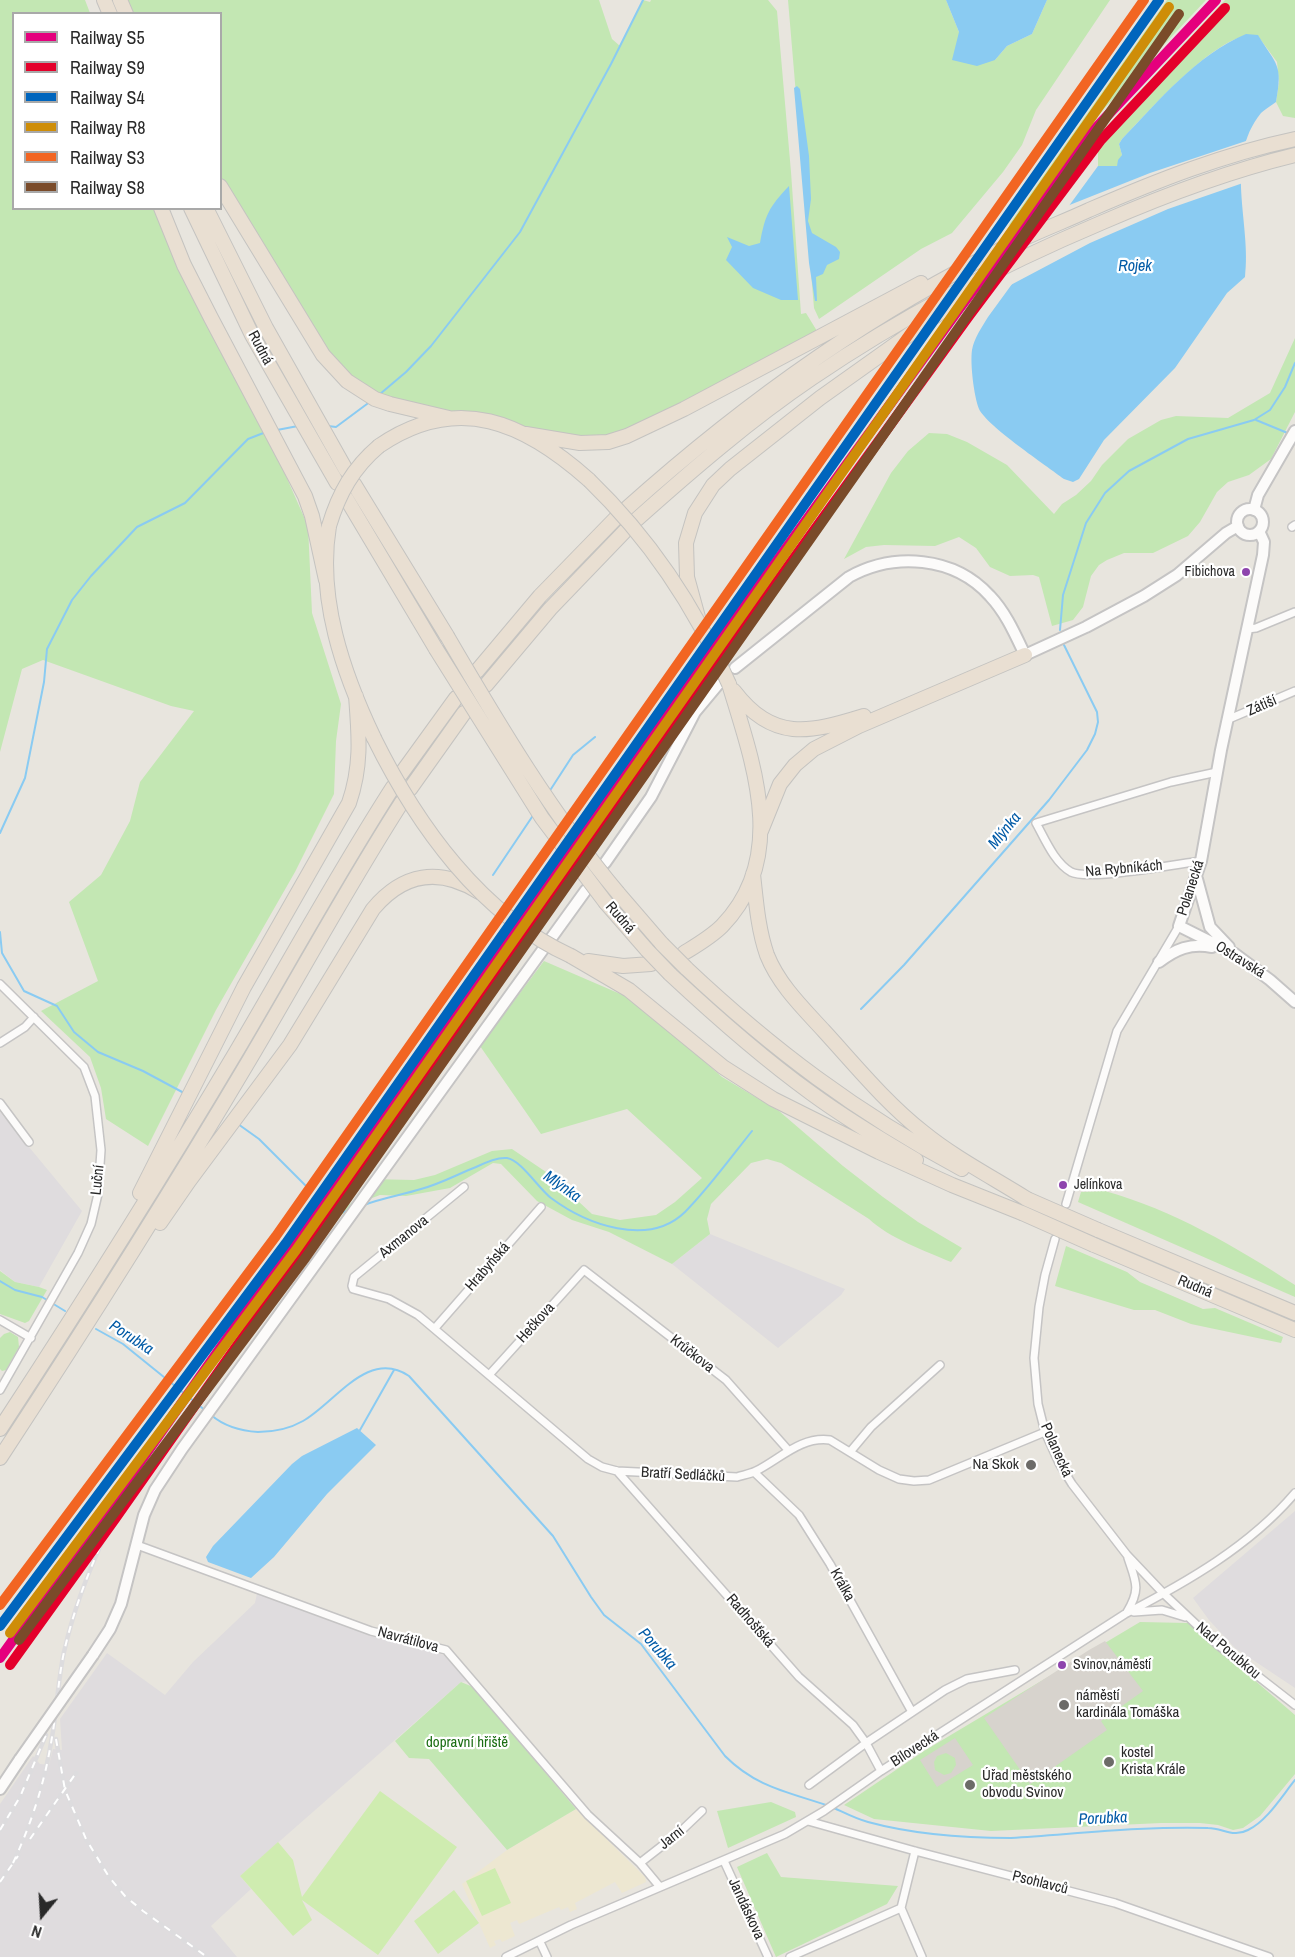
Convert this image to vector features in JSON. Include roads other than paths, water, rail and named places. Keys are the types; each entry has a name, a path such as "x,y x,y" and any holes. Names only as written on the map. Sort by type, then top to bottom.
{"highway":[{"path":"486,685 550,609 631,525 858,330 1011,245 1154,182 1219,159 1295,139"},
{"path":"477,671 540,596 621,514 706,440 807,373 864,344 963,286 1067,237 1158,199 1219,177 1295,155"},
{"path":"222,189 323,355 347,381 375,399 449,418 480,420 511,428 555,451 590,480 621,512 655,554 700,622"},
{"path":"162,210 184,265 305,496 312,516 326,580"},
{"name":"Rudná","path":"192,210 252,335 337,483"},
{"name":"Rudná","path":"207,210 266,328 346,470"},
{"path":"945,689 825,728 804,730 793,730 772,724 740,705 724,683 700,622 685,564 688,531 695,513 713,485 820,398 949,305 1051,252 1067,237"},
{"path":"526,434 580,443 608,442 646,428 988,249 1011,245"},
{"path":"449,418 420,424 394,436 364,460 349,479 336,502 329,526 326,553 328,602 336,636 356,696 391,771 417,813 455,862 489,899 521,928 545,944 571,956 629,990 723,1067 773,1100 879,1152 1022,1213"},
{"name":"Rudná","path":"354,484 492,713 554,810 618,893 662,944 753,1030 822,1084 940,1157 1027,1199 1295,1313"},
{"name":"Rudná","path":"346,498 436,649 542,819 606,903 647,950 742,1040 812,1094 875,1136 923,1164 1022,1213 1295,1330"},
{"path":"760,831 780,784 804,757 836,736 1025,656"},
{"path":"88,1293 99,1261 150,1175 266,946 349,803 358,769 360,741 356,696"},
{"path":"401,774 456,698"},
{"path":"684,953 722,926 739,903 753,874 760,831 756,779 740,705"},
{"path":"410,789 465,713"},
{"path":"0,1429 60,1339 224,1072 336,878 393,787"},
{"path":"0,1458 73,1347 244,1068 356,875 402,802"},
{"path":"753,874 759,920 767,954 774,969 793,996 909,1121 941,1146 1027,1199"},
{"path":"101,1301 142,1251 189,1181 290,1045 373,909 392,889 410,879 442,878 455,881 489,899"},
{"path":"571,956 608,965 651,964"}],"street":[{"path":"1254,510 1258,495 1295,431"},
{"path":"1246,510 1254,510 1260,514 1263,524 1259,531 1252,535 1246,534 1238,526 1238,518 1246,510"},
{"path":"735,668 849,577 875,566 909,561 921,561 946,568 969,578 981,587 1003,612 1025,656 1144,596 1177,575 1226,533 1238,526"},
{"name":"Polanecká","path":"1066,1203 1118,1031 1179,926 1201,861 1217,772 1263,555 1264,542 1259,531"},
{"path":"1247,629 1256,628 1295,612"},
{"path":"605,863 651,797 695,712 724,683"},
{"name":"Zátiší","path":"1228,719 1295,691"},
{"name":"Na Rybníkách","path":"1201,861 1113,873 1087,875 1073,873 1059,862 1036,823 1171,782 1217,772"},
{"path":"1196,878 1210,927 1235,954"},
{"path":"0,1789 110,1629 121,1604 144,1515 155,1490 216,1401 586,890"},
{"name":"Ostravská","path":"1179,926 1235,954 1295,1002"},
{"path":"1159,962 1174,951 1188,945 1209,946 1235,954"},
{"name":"Luční","path":"0,984 84,1067 95,1096 101,1150 98,1194 91,1224 60,1286 0,1390"},
{"path":"0,1044 25,1027 34,1017"},
{"path":"0,1103 29,1142"},
{"name":"Axmanova","path":"353,1289 351,1282 354,1277 464,1187"},
{"name":"Hrabyňská","path":"435,1328 541,1207"},
{"name":"Polanecká","path":"1055,1239 1045,1275 1034,1344 1036,1391 1045,1432 1059,1463 1072,1484 1126,1555 1164,1594"},
{"name":"Hečkova","path":"489,1376 584,1270"},
{"name":"Krůčkova","path":"584,1270 726,1380 789,1451"},
{"name":"Bratří Sedláčků","path":"353,1289 389,1299 418,1315 588,1459 602,1467 617,1471 737,1477 754,1472 802,1443 824,1439 830,1440 879,1470 899,1479 929,1480 1045,1432"},
{"path":"0,1320 31,1338"},
{"path":"850,1452 872,1427 940,1365"},
{"name":"Radhošťská","path":"617,1471 799,1677 853,1725 881,1771"},
{"name":"Králka","path":"754,1472 799,1515 836,1574 912,1712"},
{"name":"Bílovecká","path":"506,1957 571,1925 724,1861 785,1834 808,1821 881,1771 1125,1614 1164,1594 1211,1564 1260,1529 1295,1493"},
{"name":"Navrátilova","path":"137,1545 371,1630 446,1650 588,1815 640,1863 660,1887"},
{"path":"1125,1614 1135,1599 1137,1585 1126,1555"},
{"name":"Nad Porubkou","path":"1164,1594 1218,1645 1295,1705"},
{"path":"1125,1614 1145,1610 1162,1610 1190,1619"},
{"path":"809,1785 945,1690 967,1679 1015,1670"},
{"name":"Jarní","path":"640,1863 681,1832 702,1811"},
{"name":"Psohlavců","path":"808,1821 1115,1903 1269,1957"},
{"path":"915,1851 901,1908 922,1957"},
{"name":"Jandáskova","path":"724,1861 768,1957"},
{"path":"790,1957 901,1908"},
{"path":"540,1942 547,1957"}],"water":[{"path":"946,0 1047,0 1032,34 1007,46 995,60 977,66 952,60 959,32"},
{"name":"Rojek","path":"1246,34 1258,35 1277,66 1279,80 1276,102 1261,113 1250,131 1243,151 1241,193 1246,257 1245,277 1227,293 1175,368 1104,440 1079,479 1073,482 1064,479 1005,435 979,409 972,371 974,341 988,317 1098,166 1117,166 1122,155 1119,144 1122,139 1164,95 1211,54"},
{"path":"797,86 800,89 809,156 811,199 808,221 812,233 836,247 840,252 839,259 827,265 823,274 816,277 817,301 815,301 809,263 794,88"},
{"path":"789,186 798,300 781,300 753,288 726,260 732,247 727,237 749,246 760,243 769,212"},
{"path":"357,1428 376,1445 327,1494 274,1557 251,1578 208,1562 206,1557 213,1546 292,1464 302,1456"}],"waterway":[{"path":"380,394 431,346 520,232 643,0"},
{"name":"Mlýnka","path":"1060,630 1063,595 1086,523 1105,493 1129,471 1188,439 1254,420 1270,410 1285,387 1295,363"},
{"path":"328,426 336,427 371,401"},
{"path":"1256,420 1290,434"},
{"path":"277,430 298,426"},
{"path":"0,833 25,778 44,682 47,649 72,600 137,527 185,503 248,439 266,432"},
{"name":"Mlýnka","path":"861,1009 904,965 1049,800 1087,750 1095,734 1098,722 1097,712 1064,645"},
{"path":"549,792 573,755 595,737"},
{"path":"493,875 534,814"},
{"name":"Mlýnka","path":"0,932 2,953 24,991 57,1006 74,1032 98,1052 143,1071 184,1093"},
{"name":"Mlýnka","path":"238,1124 259,1139 306,1186"},
{"name":"Mlýnka","path":"364,1205 428,1187 499,1158 507,1158 518,1164 546,1194 565,1208 617,1228 653,1229 670,1223 685,1212 752,1131"},
{"name":"Mlýnka","path":"331,1206 344,1212 350,1210"},
{"name":"Porubka","path":"0,1281 15,1290 42,1297 65,1311"},
{"name":"Porubka","path":"96,1329 123,1344 206,1411"},
{"name":"Porubka","path":"211,1415 239,1429 258,1432 276,1431 303,1421 366,1373 380,1369 394,1369 409,1376 553,1536 604,1615 641,1644 725,1756 737,1767 761,1782 829,1806"},
{"path":"360,1430 394,1370"},
{"name":"Porubka","path":"834,1808 859,1819 885,1826 957,1836 1011,1838 1134,1829 1184,1828 1213,1828 1238,1833 1262,1821 1295,1780"}],"railway":[{"path":"13,1863 32,1817 46,1770 62,1663 72,1622 105,1536"},
{"path":"0,1830 20,1797 46,1735"},
{"path":"56,1739 65,1790 86,1839 109,1877 125,1896 143,1911 207,1957"},
{"path":"30,1839 76,1773"},
{"path":"0,1882 18,1856"}],"rail line":[{"name":"S3","path":"0,1605 276,1236 1144,0"},
{"name":"S4","path":"0,1626 286,1243 1159,0"},
{"name":"S5","path":"0,1658 661,721 959,309 1092,132 1216,0"},
{"name":"R8","path":"10,1633 296,1250 1169,7"},
{"name":"S9","path":"10,1665 671,728 969,316 1101,140 1225,8"},
{"name":"S8","path":"19,1640 306,1257 1179,14"}],"place":[{"name":"Fibichova","path":"1246,572"},
{"name":"Jelínkova","path":"1063,1185"},
{"name":"Na Skok","path":"1031,1465"},
{"name":"Svinov,náměstí","path":"1062,1665"},
{"name":"náměstí kardinála Tomáška","path":"1064,1705"},
{"name":"kostel Krista Krále","path":"1109,1762"},
{"name":"Úřad městského obvodu Svinov","path":"970,1785"}],"park label":[{"name":"dopravní hřiště","path":"467,1743"}]}
